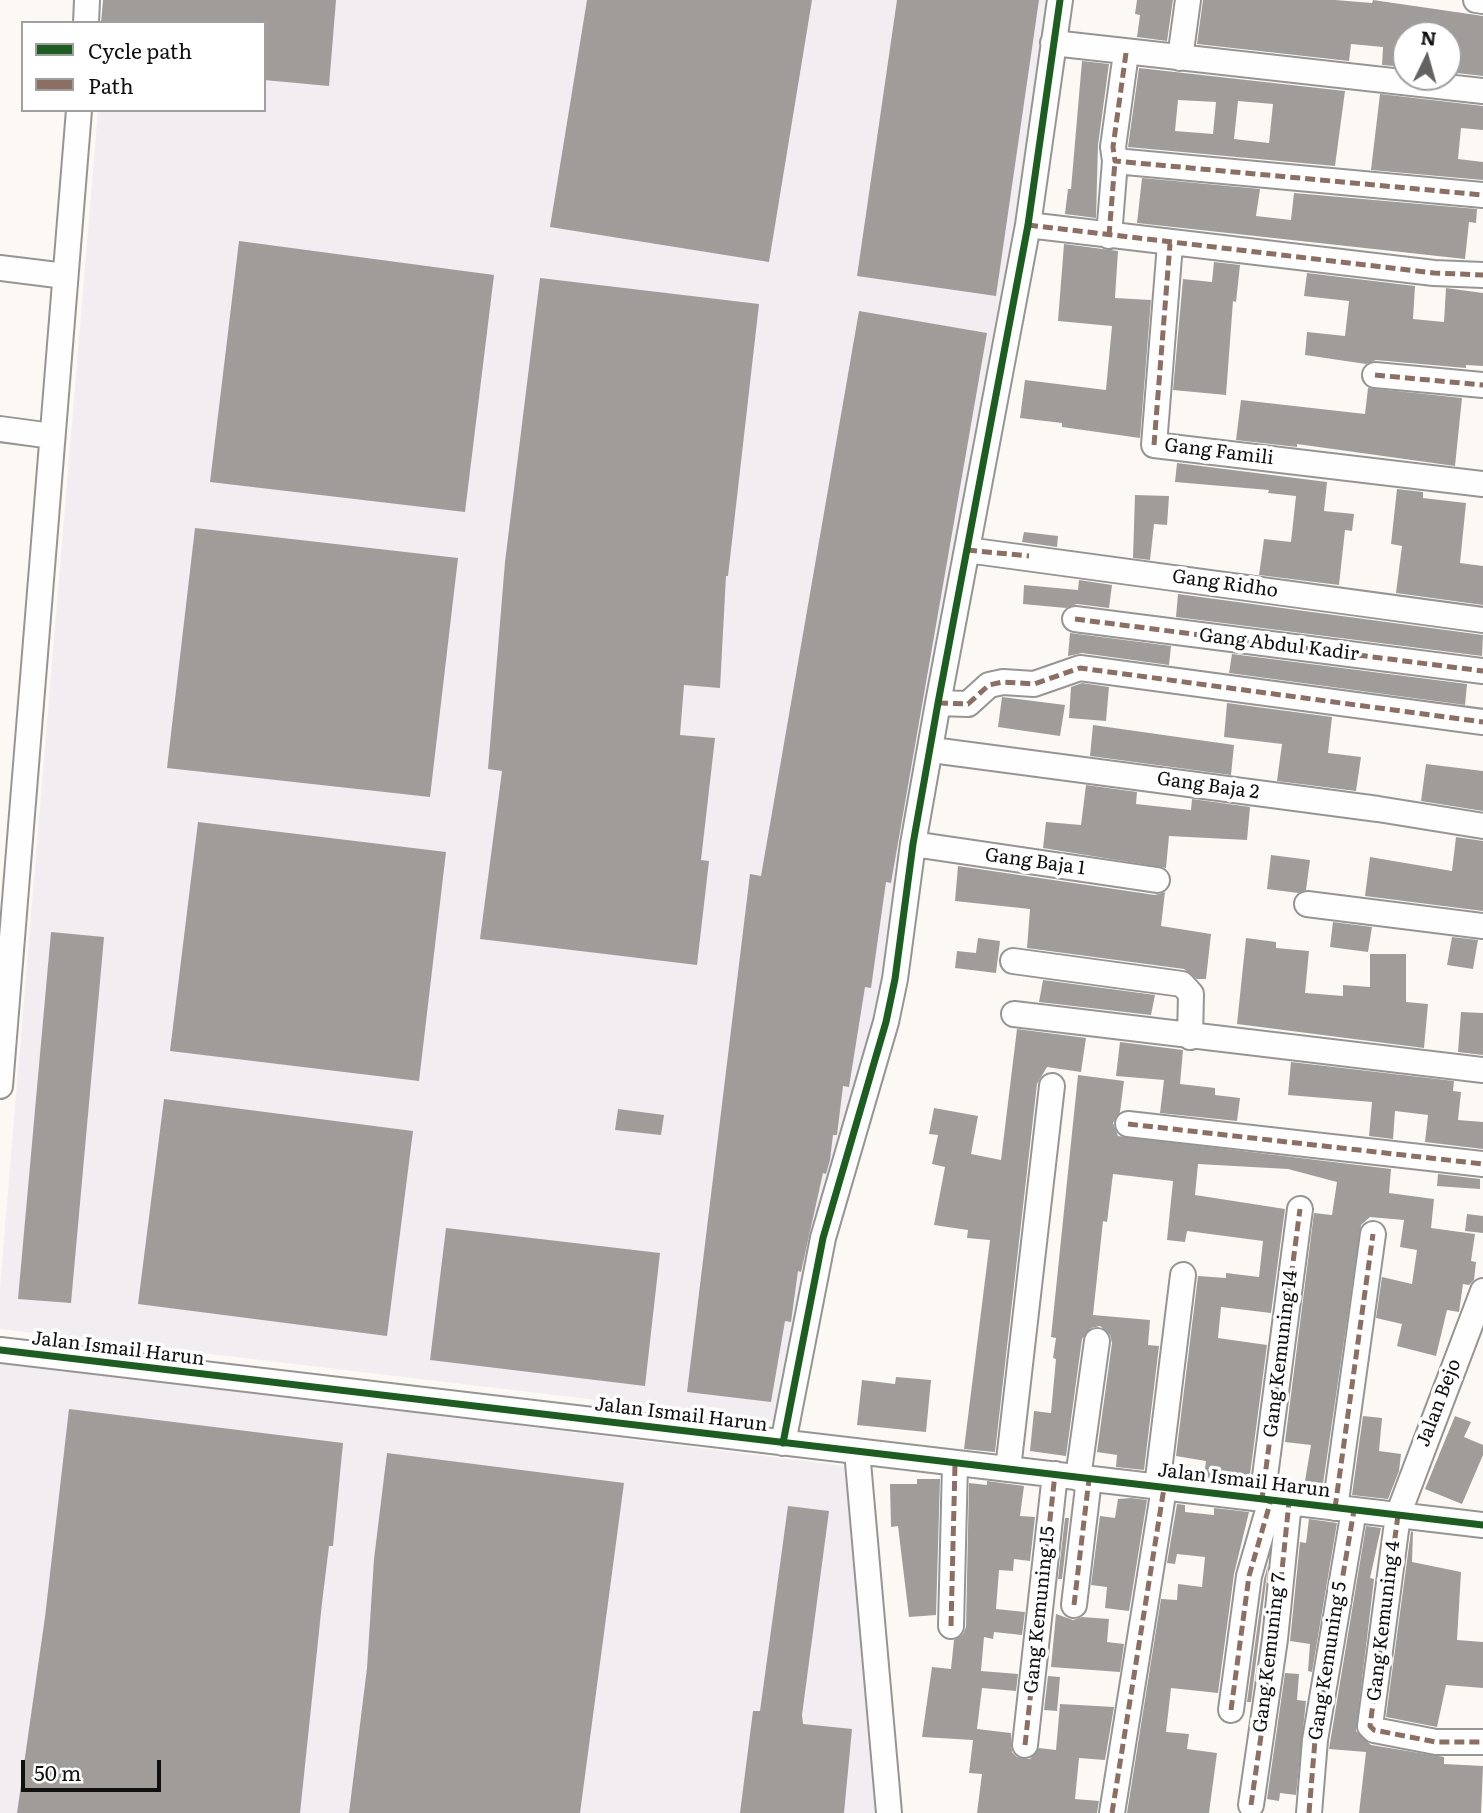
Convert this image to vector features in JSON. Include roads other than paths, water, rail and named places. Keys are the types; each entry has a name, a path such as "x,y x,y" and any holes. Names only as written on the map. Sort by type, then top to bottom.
{"street":[{"path":"86,21 87,0"},
{"path":"783,1443 823,1238 886,1022 913,844 932,750 954,703 987,552 1028,225 1060,0"},
{"path":"1180,58 1188,0"},
{"path":"1476,0 1483,1"},
{"path":"1053,43 1483,91"},
{"path":"1110,236 1115,161 1113,147 1126,53"},
{"path":"0,1084 10,840 52,436 79,112"},
{"path":"1115,161 1483,195"},
{"path":"1028,225 1170,244 1434,273 1483,275"},
{"name":"Gang Famili","path":"1170,244 1154,445 1483,484"},
{"path":"0,268 65,276"},
{"path":"1375,375 1483,386"},
{"path":"0,429 52,436"},
{"name":"Gang Ridho","path":"987,552 1483,620"},
{"name":"Gang Abdul Kadir","path":"1075,619 1483,671"},
{"path":"954,703 989,685 1003,682 1034,684 1080,668 1483,722"},
{"name":"Gang Baja 2","path":"932,750 1378,809 1483,826"},
{"name":"Gang Baja 1","path":"913,844 1157,880"},
{"path":"1307,904 1483,926"},
{"path":"1013,961 1182,984 1191,994 1190,1037"},
{"path":"1014,1014 1483,1070"},
{"path":"1008,1469 1052,1086"},
{"path":"1128,1124 1483,1164"},
{"name":"Gang Kemuning 14","path":"1274,1501 1300,1209"},
{"name":"Gang Kemuning 5","path":"1309,1813 1373,1234"},
{"path":"1112,1813 1160,1487 1183,1275"},
{"name":"Jalan Bejo","path":"1398,1515 1483,1291"},
{"path":"1074,1605 1074,1477 1097,1341"},
{"name":"Jalan Ismail Harun","path":"0,1350 1483,1525"},
{"path":"857,1451 889,1813"},
{"path":"951,1626 955,1464"},
{"name":"Gang Kemuning 15","path":"1025,1745 1074,1477"},
{"path":"1231,1710 1249,1576 1274,1501"},
{"name":"Gang Kemuning 7","path":"1251,1805 1275,1639 1274,1501"},
{"name":"Gang Kemuning 4","path":"1398,1515 1370,1726 1374,1730 1436,1742 1483,1742"}]}
